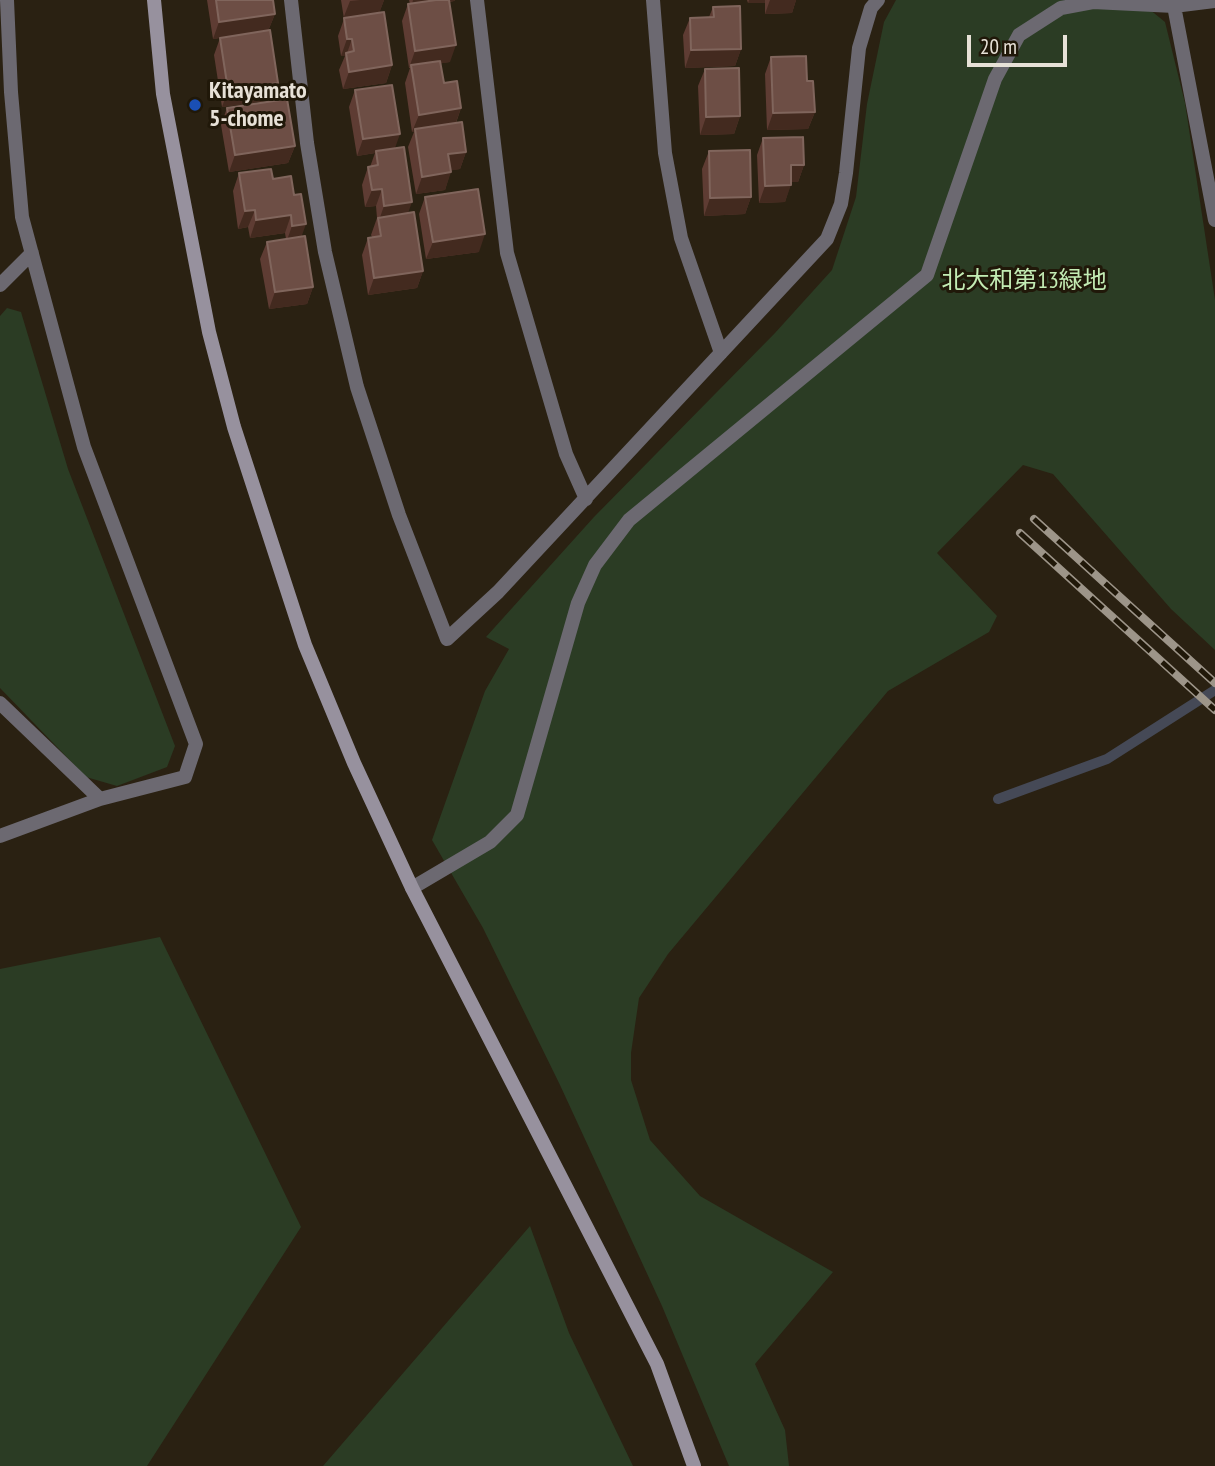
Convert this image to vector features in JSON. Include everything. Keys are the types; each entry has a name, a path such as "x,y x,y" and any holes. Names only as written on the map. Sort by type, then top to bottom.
{"street":[{"path":"0,836 100,799 185,777 196,744 84,447 22,217 5,92 7,0"},
{"path":"154,0 163,94 192,255 234,427 305,645 354,762 412,888 657,1364 694,1466"},
{"path":"291,0 311,170 325,252 354,373 399,516 447,639 498,592 827,239 841,204 859,48 871,8 878,0"},
{"path":"477,0 507,253 566,454 586,499"},
{"path":"653,0 665,153 681,238 721,353"},
{"path":"412,888 490,842 517,815 578,603 595,565 628,520 926,275 995,79 1019,35 1061,8 1093,2 1174,5 1215,1"},
{"path":"1174,5 1215,220"},
{"path":"0,285 32,253"},
{"path":"0,703 100,799"}],"green space":[{"name":"北大和第13緑地","path":"896,0 1138,0 1165,22 1185,103 1215,300 1215,650 1171,609 1053,474 1023,465 937,553 997,616 989,632 888,691 668,954 639,998 631,1053 631,1080 650,1140 700,1196 833,1272 755,1364 785,1430 789,1466 729,1466 662,1306 560,1085 483,928 432,840 485,691 509,649 486,637 594,517 775,333 832,270 856,197 867,104 884,22"},
{"path":"7,308 21,312 68,469 175,746 167,767 117,786 86,777 0,688 0,316"},
{"path":"160,937 301,1227 147,1466 0,1466 0,969"},
{"path":"530,1226 569,1333 633,1466 323,1466"}],"building":[{"path":"216,0 273,0 275,14 219,22"},
{"path":"449,0 456,45 415,51 408,4"},
{"path":"740,6 741,49 691,50 690,18 714,17 713,7"},
{"path":"384,12 392,65 349,72 346,53 354,51 352,39 347,39 344,18"},
{"path":"270,30 278,83 228,90 220,38"},
{"path":"806,56 807,81 813,81 815,112 773,113 771,57"},
{"path":"440,61 444,83 457,81 461,108 419,115 411,65"},
{"path":"739,68 740,116 706,117 705,69"},
{"path":"392,85 400,134 363,139 355,90"},
{"path":"287,99 295,146 235,155 227,108"},
{"path":"462,122 466,152 448,154 451,172 422,177 415,129"},
{"path":"803,137 804,165 791,165 791,185 765,186 763,138"},
{"path":"404,147 412,202 384,206 382,189 372,190 368,167 378,165 376,151"},
{"path":"750,150 751,197 710,198 709,151"},
{"path":"271,169 273,179 291,176 294,195 301,194 306,224 292,226 291,215 256,220 255,210 245,211 239,173"},
{"path":"478,189 485,234 433,242 425,197"},
{"path":"414,212 423,271 374,278 368,238 381,236 378,218"},
{"path":"305,236 313,287 275,292 267,242"}],"waterway":[{"path":"998,799 1107,759 1215,690"}],"railway":[{"path":"1034,519 1215,683"},
{"path":"1020,533 1215,710"}],"place":[{"name":"Kitayamato 5-chome","path":"195,105"}]}
